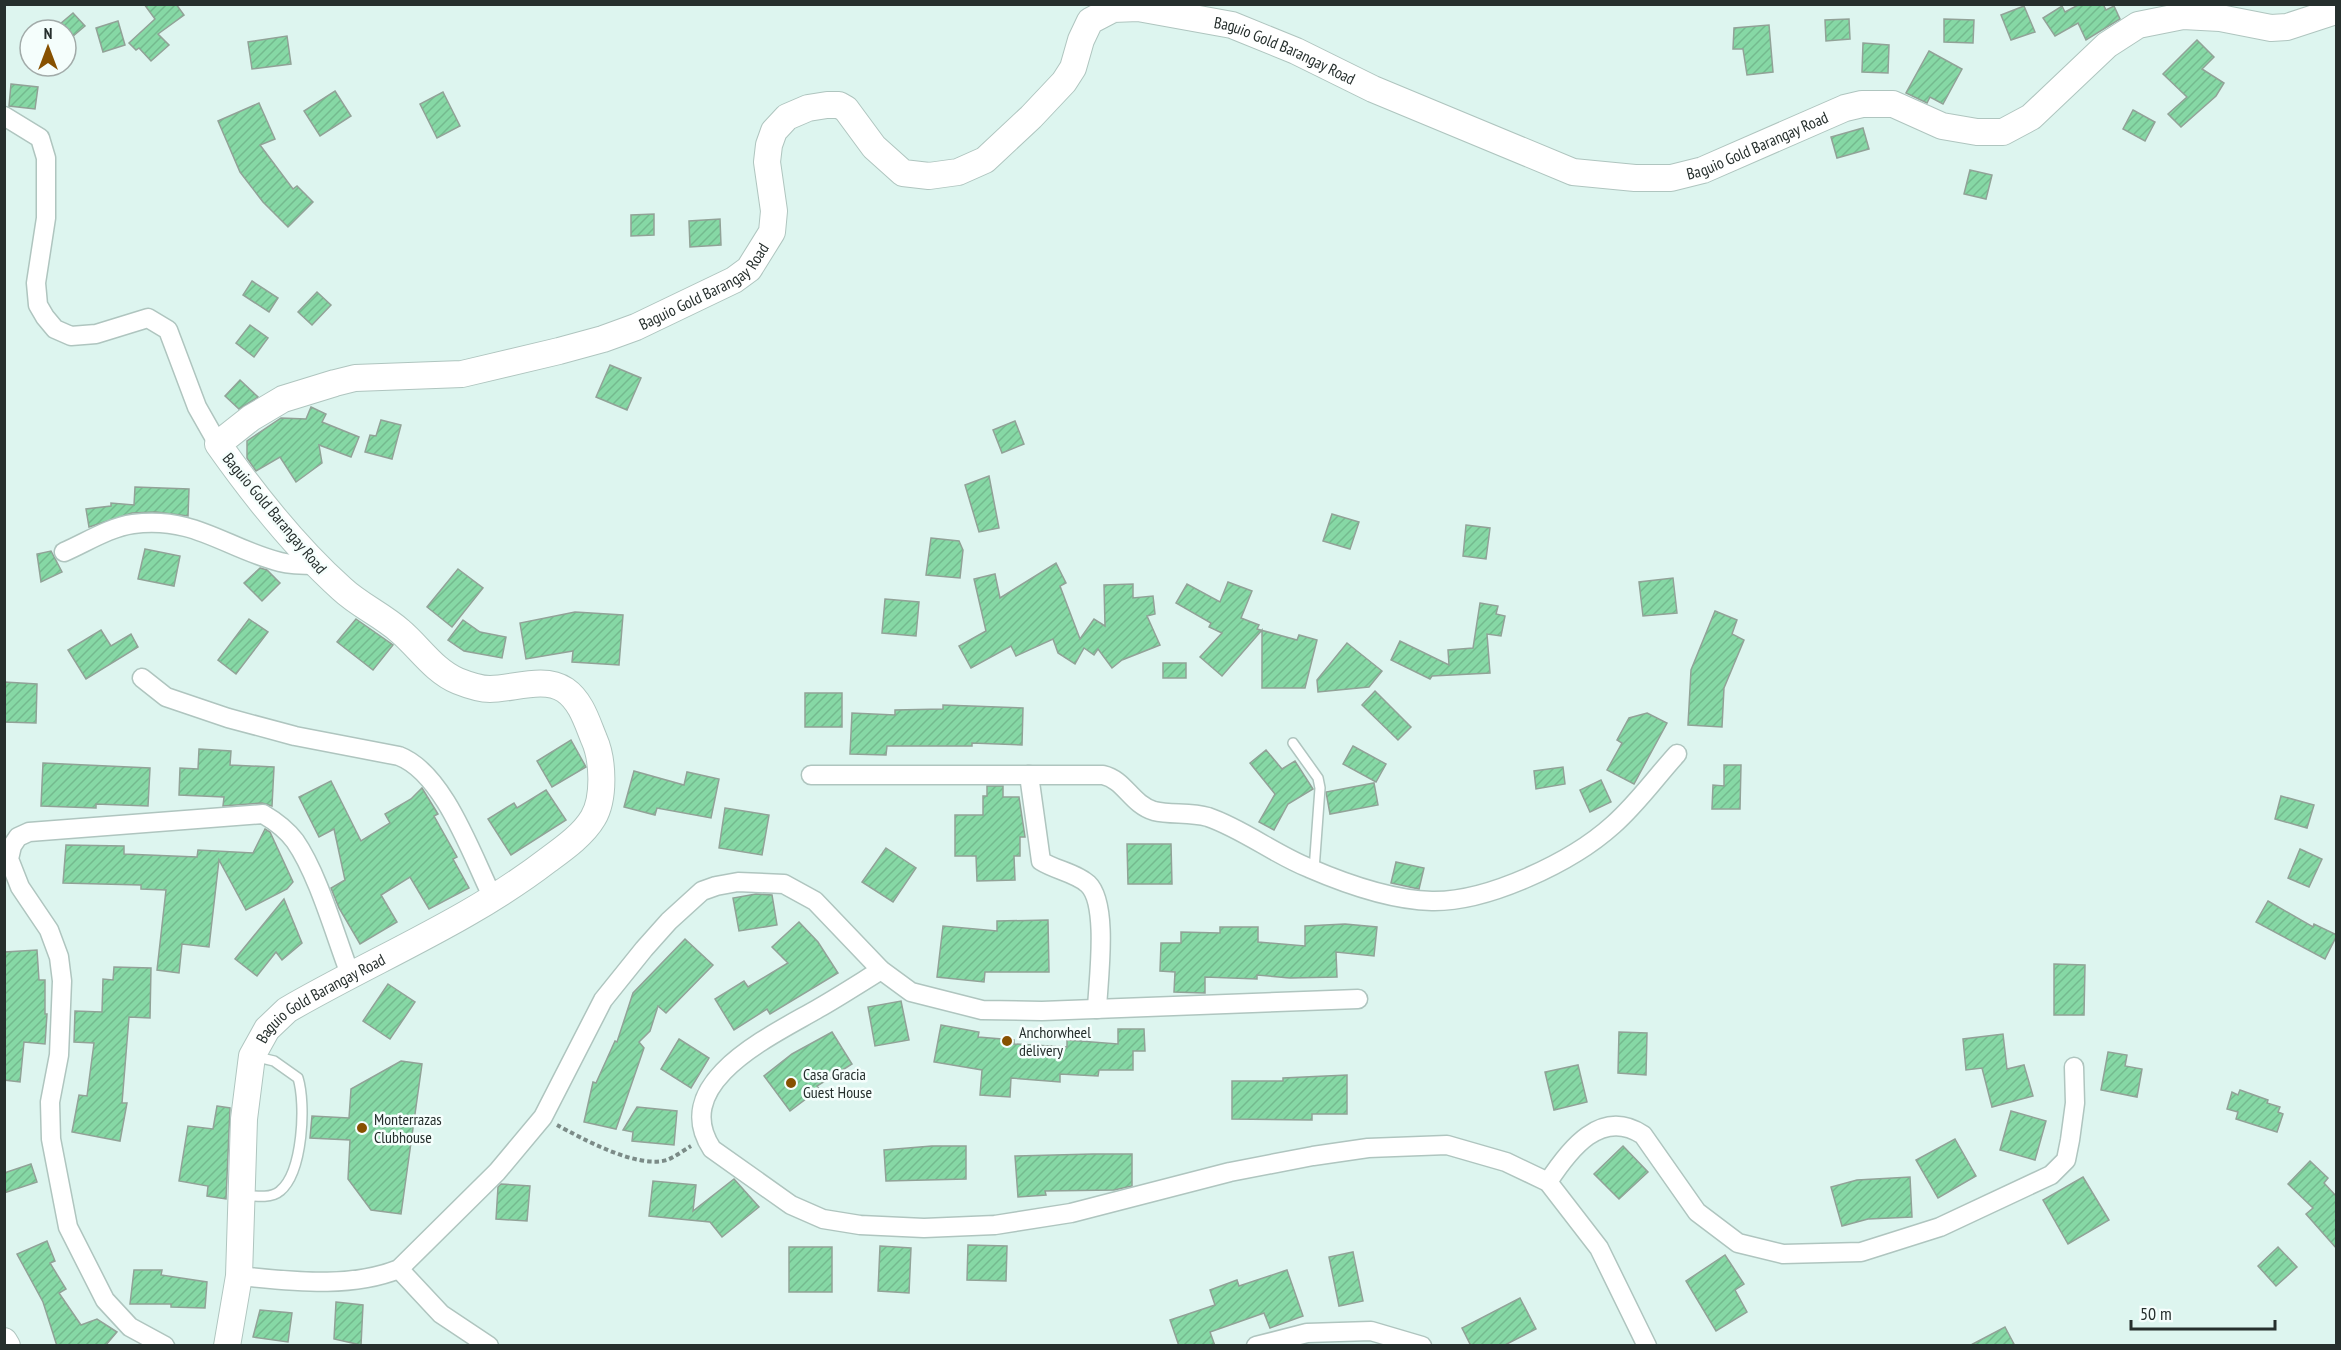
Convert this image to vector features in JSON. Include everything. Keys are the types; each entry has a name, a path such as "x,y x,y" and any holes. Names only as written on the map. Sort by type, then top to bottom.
{"street":[{"name":"Baguio Gold Barangay Road","path":"227,1346 239,1276 244,1119 252,1056 267,1029 287,1010 493,898 564,848 594,818 600,778 598,747 577,702 565,690 550,684 490,689 454,679 436,667 398,628 344,591 317,565 218,444 251,418 283,399 355,378 462,374 559,351 636,327 734,280 749,269 772,232 774,211 768,162 769,146 774,131 788,117 808,108 839,105 846,110 874,147 903,173 928,176 958,172 985,160 1031,117 1064,82 1073,68 1081,40 1090,21 1113,9 1138,8 1232,25 1296,51 1373,89 1573,172 1635,178 1671,178 1703,170 1845,108 1862,104 1893,104 1942,126 1977,132 2003,132 2031,117 2107,45 2138,25 2183,16 2220,18 2271,28 2287,27 2337,11"},
{"path":"4,116 40,138 46,158 46,218 36,283 38,305 45,317 56,328 71,336 96,334 148,318 168,330 196,407 218,444"},
{"path":"64,552 131,524 161,522 188,526 213,534 255,554 279,562 317,565"},
{"path":"141,678 166,697 228,718 295,736 399,756 412,761 436,787 493,898"},
{"path":"811,775 1088,773 1111,777 1139,804 1154,811 1206,817 1227,825 1272,851 1314,870 1413,900 1455,899 1487,891 1538,872 1581,850 1614,825 1677,754"},
{"path":"1029,775 1041,861 1089,885 1098,903 1100,923 1097,1009"},
{"path":"165,1346 129,1327 105,1300 68,1227 51,1139 50,1102 59,1055 62,981 59,957 49,930 20,887 9,859 12,846 18,837 29,832 263,814 278,823 295,841 314,880 351,974"},
{"path":"239,1276 343,1281 381,1276 399,1269 497,1172 543,1117 603,1000 669,921 702,891 738,882 784,884 814,901 881,970 911,992 982,1010 1097,1009 1358,999"},
{"path":"881,970 755,1045 726,1068 708,1094 700,1123 704,1138 712,1149 791,1205 822,1219 871,1225 924,1228 995,1225 1071,1213 1230,1172 1368,1148 1447,1145 1506,1162 1548,1182 1599,1248 1647,1346"},
{"path":"1548,1182 1566,1155 1589,1135 1607,1126 1621,1125 1632,1128 1643,1135 1697,1212 1738,1243 1783,1254 1861,1252 1940,1227 2050,1175 2066,1161 2075,1104 2074,1067"},
{"path":"399,1269 441,1314 489,1346"},
{"path":"1256,1346 1307,1333 1371,1331 1422,1346"},
{"path":"4,1341 7,1346"}],"lane":[{"path":"1293,743 1304,755 1318,778 1320,788 1314,870"},
{"path":"243,1195 272,1195 279,1192 288,1182 298,1156 301,1102 298,1078 274,1061 252,1056"}],"path":[{"path":"543,1117 593,1144 630,1158 666,1160 704,1138"}],"building":[{"path":"144,4 176,4 184,15 158,34 169,45 151,61 139,48 136,50 129,43 155,19"},
{"path":"2080,4 2103,4 2106,10 2114,6 2120,19 2086,40 2078,23 2055,36 2043,18 2062,6 2065,12"},
{"path":"2024,6 2035,32 2011,40 2001,15"},
{"path":"73,13 78,18 67,18"},
{"path":"78,18 85,26 78,32"},
{"path":"1849,19 1850,39 1826,41 1825,20"},
{"path":"1944,19 1974,20 1973,43 1944,42"},
{"path":"118,21 125,45 103,52 96,28"},
{"path":"1769,25 1773,72 1747,75 1743,49 1733,49 1734,28"},
{"path":"287,36 291,64 252,69 248,42"},
{"path":"2197,40 2214,57 2202,69 2224,83 2216,96 2181,127 2168,114 2187,97 2163,74"},
{"path":"1863,43 1889,45 1888,73 1862,72"},
{"path":"1929,51 1962,69 1943,104 1930,97 1927,103 1906,93"},
{"path":"11,84 38,87 35,109 9,106"},
{"path":"335,91 351,116 320,136 304,111"},
{"path":"443,92 460,126 437,138 420,104"},
{"path":"259,103 275,139 260,145 293,189 297,186 313,202 288,227 263,202 240,172 218,121"},
{"path":"2133,110 2155,122 2145,141 2123,129"},
{"path":"1863,128 1869,149 1837,158 1831,137"},
{"path":"1970,170 1992,175 1986,199 1964,194"},
{"path":"654,214 654,235 631,236 631,215"},
{"path":"720,219 721,245 690,247 689,221"},
{"path":"252,281 278,298 269,312 243,295"},
{"path":"317,292 331,305 312,325 298,312"},
{"path":"250,325 268,338 254,357 236,343"},
{"path":"610,365 641,378 627,410 596,397"},
{"path":"240,380 258,397 239,409 225,396"},
{"path":"311,407 326,414 322,422 359,437 351,457 319,445 322,463 296,482 280,457 256,471 247,458 247,441 281,418 306,419"},
{"path":"381,420 401,425 392,459 365,452 370,435 376,436"},
{"path":"1015,421 1024,444 1002,453 993,430"},
{"path":"989,476 999,528 979,532 965,485"},
{"path":"135,487 189,489 188,516 156,512 132,513 89,527 86,509 111,506 111,503 134,505"},
{"path":"1332,514 1359,522 1350,549 1323,541"},
{"path":"1466,525 1490,528 1486,559 1463,556"},
{"path":"931,538 959,541 963,550 960,578 926,575"},
{"path":"145,549 180,556 174,586 138,579"},
{"path":"51,551 62,572 41,582 37,554"},
{"path":"1056,563 1066,583 1060,586 1080,639 1094,619 1105,626 1104,585 1133,584 1133,598 1153,596 1155,614 1147,616 1160,645 1122,660 1112,668 1098,649 1094,655 1084,648 1075,664 1058,653 1053,639 1016,656 1011,646 971,668 959,646 986,631 974,579 995,574 1000,598"},
{"path":"260,568 267,570 280,583 262,601 244,583"},
{"path":"458,569 483,588 452,627 427,607"},
{"path":"1673,578 1677,613 1643,616 1639,582"},
{"path":"1228,582 1252,591 1241,618 1259,625 1257,629 1262,630 1222,676 1200,657 1222,633 1209,627 1211,623 1176,603 1187,584 1220,602"},
{"path":"885,599 919,602 916,636 882,633"},
{"path":"1480,603 1498,606 1496,614 1505,616 1501,636 1487,634 1490,673 1432,676 1430,679 1391,660 1400,641 1449,665 1448,650 1473,648"},
{"path":"1715,611 1737,620 1732,634 1744,640 1724,688 1722,727 1688,725 1691,670"},
{"path":"575,612 623,615 619,665 572,662 573,651 526,659 520,623"},
{"path":"249,619 268,632 236,674 218,660"},
{"path":"356,619 393,645 373,670 337,642"},
{"path":"463,620 480,632 506,637 502,658 464,651 448,640"},
{"path":"101,630 111,646 131,634 138,647 86,679 68,650"},
{"path":"1262,630 1297,640 1299,635 1317,640 1305,688 1262,688"},
{"path":"1347,643 1382,671 1369,687 1318,692 1317,680"},
{"path":"1163,663 1186,663 1186,678 1163,678"},
{"path":"4,682 37,684 36,723 4,722"},
{"path":"1375,691 1411,727 1398,740 1362,705"},
{"path":"805,693 842,693 842,727 805,727"},
{"path":"943,705 1023,708 1022,745 972,743 972,746 887,746 886,755 850,754 852,713 895,715 895,710 943,709"},
{"path":"1647,713 1667,723 1634,784 1607,770 1622,743 1617,740 1629,718"},
{"path":"571,740 586,767 552,787 537,761"},
{"path":"1353,746 1386,764 1376,782 1343,764"},
{"path":"199,749 231,751 230,765 274,767 272,806 262,803 223,806 224,797 179,795 180,768 198,769"},
{"path":"1266,750 1282,769 1295,761 1313,789 1288,804 1274,830 1259,822 1275,794 1250,763"},
{"path":"43,763 150,768 148,806 96,804 96,808 41,806"},
{"path":"1724,765 1741,765 1740,809 1712,809 1713,785 1724,786"},
{"path":"1563,767 1565,784 1536,789 1534,771"},
{"path":"634,771 684,785 687,772 719,779 711,818 657,808 655,815 624,807"},
{"path":"1601,780 1611,802 1590,812 1580,790"},
{"path":"331,781 361,841 390,823 385,814 411,799 422,788 438,814 434,816 457,857 453,859 469,888 429,909 410,877 381,895 397,922 360,944 339,908 331,888 345,880 334,829 319,837 299,797"},
{"path":"1374,783 1378,805 1330,814 1326,792"},
{"path":"987,786 1003,786 1003,797 1019,797 1025,837 1020,837 1020,856 1014,856 1015,880 977,881 976,856 955,856 955,815 983,815 983,796 987,796"},
{"path":"546,790 566,820 511,855 488,819 514,803 517,808"},
{"path":"2281,796 2314,805 2307,828 2275,819"},
{"path":"725,808 769,815 762,855 719,848"},
{"path":"265,829 270,832 293,882 287,889 246,910 219,860 209,947 182,944 179,973 157,970 166,890 141,889 141,885 63,883 66,845 124,846 124,854 197,857 198,850 253,853"},
{"path":"1127,844 1171,844 1172,884 1128,884"},
{"path":"886,848 916,868 893,902 862,882"},
{"path":"2300,849 2322,859 2309,887 2288,878"},
{"path":"1396,862 1424,868 1419,889 1391,883"},
{"path":"756,894 772,895 777,925 739,931 733,898"},
{"path":"284,899 302,943 282,960 276,952 257,976 235,959"},
{"path":"2268,901 2313,927 2314,924 2337,935 2325,959 2256,922"},
{"path":"1048,920 1049,972 985,972 984,982 937,977 943,926 997,931 997,921"},
{"path":"799,922 818,942 838,973 770,1014 767,1009 734,1030 715,999 744,981 748,987 788,963 772,947"},
{"path":"1345,924 1377,927 1374,956 1336,952 1337,977 1290,978 1257,975 1257,979 1205,977 1205,993 1174,992 1175,972 1160,971 1161,943 1181,943 1181,932 1220,933 1220,927 1258,927 1258,942 1305,946 1305,926"},
{"path":"685,939 713,965 666,1013 658,1006 650,1031 639,1042 644,1048 616,1129 584,1122 593,1082 596,1083 615,1041 617,1042 633,993"},
{"path":"37,950 39,980 45,980 45,1014 47,1014 45,1044 24,1042 20,1082 4,1080 5,952"},
{"path":"2054,964 2085,965 2084,1015 2054,1015"},
{"path":"114,967 151,968 150,1018 129,1017 122,1103 127,1103 120,1141 72,1132 79,1095 87,1096 94,1043 74,1042 75,1011 102,1012 103,979 113,980"},
{"path":"388,984 415,1002 390,1039 363,1021"},
{"path":"901,1001 909,1040 875,1046 868,1007"},
{"path":"941,1025 979,1032 978,1037 1014,1040 1014,1044 1067,1047 1067,1040 1118,1044 1118,1029 1144,1029 1145,1051 1133,1051 1133,1070 1099,1070 1098,1076 1060,1074 1060,1082 1011,1078 1010,1097 980,1095 982,1070 934,1062"},
{"path":"832,1032 852,1064 817,1086 819,1089 790,1111 764,1076 792,1054"},
{"path":"1619,1032 1647,1033 1646,1075 1618,1073"},
{"path":"2003,1034 2007,1069 2024,1065 2033,1096 1992,1107 1982,1068 1966,1070 1963,1039"},
{"path":"679,1039 709,1058 691,1088 661,1069"},
{"path":"2108,1052 2127,1055 2125,1066 2142,1069 2137,1097 2101,1090"},
{"name":"Monterrazas Clubhouse","path":"401,1061 422,1064 401,1214 371,1210 348,1179 350,1140 310,1138 312,1116 349,1118 351,1089"},
{"path":"1578,1065 1587,1102 1554,1110 1545,1072"},
{"path":"1347,1075 1347,1114 1312,1114 1312,1120 1232,1119 1232,1081 1283,1081 1283,1078"},
{"path":"2240,1090 2280,1107 2278,1112 2283,1114 2277,1132 2236,1119 2238,1112 2227,1109 2232,1092 2238,1095"},
{"path":"217,1106 230,1108 226,1199 207,1196 208,1186 179,1181 188,1126 213,1129"},
{"path":"637,1107 677,1111 674,1145 632,1141 633,1132 623,1130"},
{"path":"2011,1111 2046,1121 2035,1160 2000,1150"},
{"path":"1955,1139 1976,1176 1938,1198 1916,1160"},
{"path":"966,1146 966,1179 886,1181 884,1150"},
{"path":"1623,1146 1648,1172 1619,1199 1594,1174"},
{"path":"1132,1154 1132,1186 1114,1190 1045,1191 1046,1195 1018,1197 1015,1156"},
{"path":"2310,1161 2328,1178 2324,1183 2337,1197 2337,1249 2306,1214 2313,1208 2288,1184"},
{"path":"31,1164 37,1182 4,1193 4,1173"},
{"path":"1910,1177 1912,1217 1868,1219 1842,1226 1831,1187 1857,1180"},
{"path":"2083,1177 2109,1220 2068,1244 2043,1200"},
{"path":"734,1179 759,1207 722,1237 710,1222 649,1216 653,1181 696,1185 693,1211"},
{"path":"501,1184 530,1186 527,1221 496,1219 498,1187"},
{"path":"47,1241 55,1261 50,1263 66,1289 59,1293 81,1325 97,1319 117,1332 105,1346 57,1346 43,1302 17,1254"},
{"path":"968,1245 1007,1246 1006,1281 967,1280"},
{"path":"880,1246 911,1248 909,1293 878,1291"},
{"path":"789,1247 832,1247 832,1292 789,1292"},
{"path":"2278,1247 2297,1267 2276,1286 2258,1266"},
{"path":"1353,1252 1363,1301 1339,1306 1329,1257"},
{"path":"1725,1255 1744,1284 1735,1290 1747,1312 1716,1331 1686,1281"},
{"path":"134,1270 162,1270 161,1275 207,1282 205,1308 171,1307 171,1304 130,1304"},
{"path":"1287,1270 1303,1316 1270,1328 1264,1313 1210,1332 1215,1346 1179,1346 1170,1320 1215,1305 1210,1290 1237,1280 1239,1286"},
{"path":"1520,1298 1536,1329 1503,1346 1471,1346 1462,1328"},
{"path":"336,1302 363,1305 361,1345 334,1339"},
{"path":"260,1310 292,1313 288,1342 253,1337"},
{"path":"2005,1327 2015,1346 1969,1346"}],"place":[{"name":"Anchorwheel delivery","path":"1007,1041"},
{"name":"Casa Gracia Guest House","path":"791,1083"},
{"name":"Monterrazas Clubhouse","path":"362,1128"}]}
